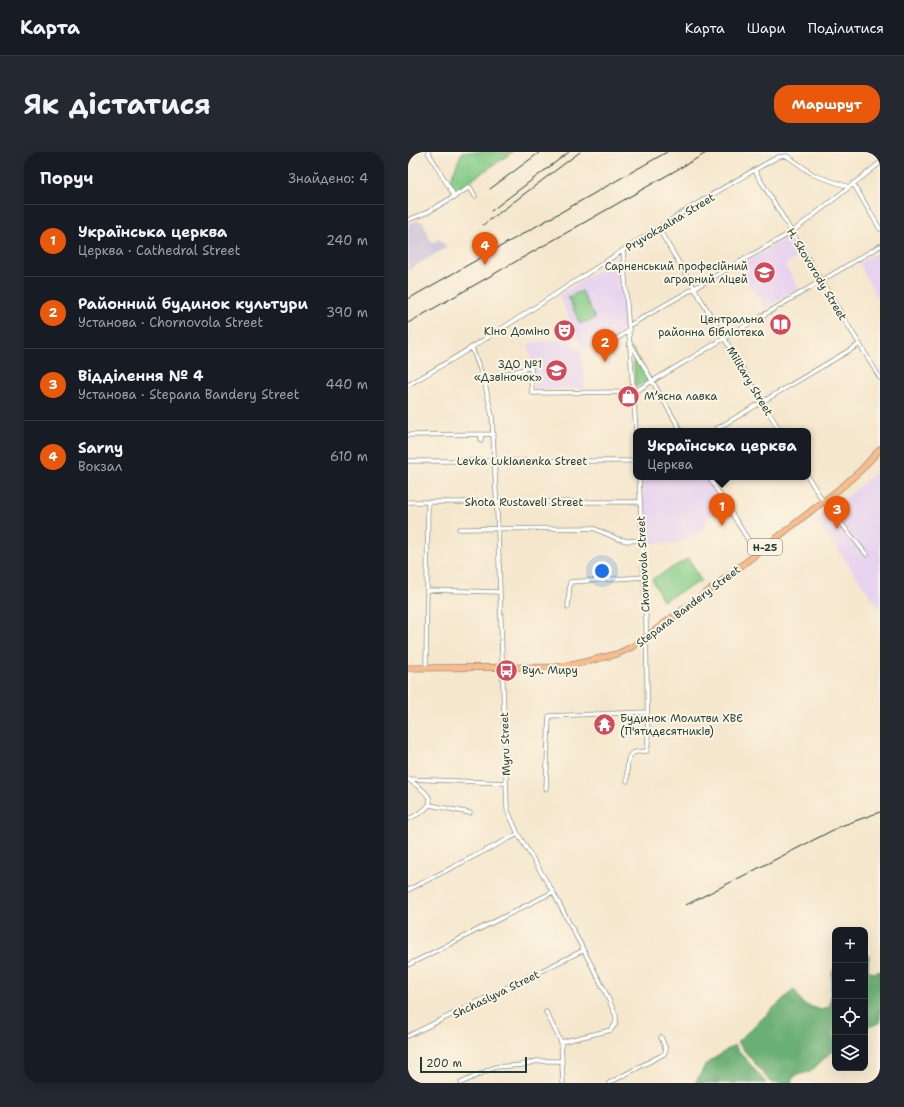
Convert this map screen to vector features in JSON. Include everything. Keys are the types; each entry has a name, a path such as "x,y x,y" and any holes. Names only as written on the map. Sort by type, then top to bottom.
{"main road":[{"name":"Stepana Bandery Street","path":"408,668 555,667 576,664 617,654 632,647 645,638 756,554 861,470 880,450"}],"street":[{"path":"428,152 455,197"},
{"name":"Pryvokzalna Street","path":"408,385 472,348 658,228 778,157 787,156 814,174 850,187"},
{"path":"630,325 792,232 880,163"},
{"name":"H. Skovorody Street","path":"756,171 880,378"},
{"path":"853,183 880,229"},
{"path":"408,220 455,197 470,187 475,196"},
{"name":"Military Street","path":"658,228 778,428"},
{"path":"532,393 634,392 880,246"},
{"path":"623,250 630,325 636,428"},
{"path":"615,340 630,330"},
{"path":"631,343 679,428"},
{"path":"718,428 860,344"},
{"name":"Myru Street","path":"472,348 484,380 492,416 494,434 507,808 518,834 553,892 604,988 616,1016 616,1023 611,1030 561,1042"},
{"path":"484,380 530,367 533,399"},
{"path":"408,434 494,434"},
{"path":"481,434 481,441"},
{"name":"Levka Lukianenka Street","path":"408,460 633,461"},
{"name":"Chornovola Street","path":"627,781 628,759 630,754 646,751 648,748 644,578 639,480"},
{"path":"711,480 756,554"},
{"path":"810,480 823,501 867,555"},
{"name":"Shota Rustaveli Street","path":"408,502 640,502"},
{"path":"426,668 428,502"},
{"path":"459,529 498,530 593,528 618,539 628,541 642,540"},
{"path":"568,607 570,582 644,578"},
{"path":"428,590 500,592"},
{"path":"546,789 548,716 647,712"},
{"path":"408,779 506,782"},
{"path":"408,779 418,785 429,798 430,805"},
{"path":"418,785 421,780"},
{"path":"430,805 470,813"},
{"path":"408,819 422,812 430,805"},
{"path":"408,890 518,834"},
{"path":"408,965 553,892"},
{"name":"Shchaslyva Street","path":"408,1036 584,950"},
{"path":"546,1012 561,1042 560,1061 563,1083"},
{"path":"609,1083 664,1054 666,1050 661,1037"},
{"path":"461,1083 495,1067 522,1065 537,1061 560,1061"}],"shaded area":[{"path":"418,220 419,222 423,221 430,240 434,242 439,239 447,247 408,270 408,224"},
{"name":"Сарненський професійний аграрний ліцей","path":"791,235 803,254 785,265 799,289 765,308 753,287 751,288 745,277 742,277 737,267"},
{"path":"880,251 880,294 876,296 859,263"},
{"path":"621,256 626,331 603,346 583,350 559,295"},
{"name":"ЗДО №1 «Дзвіночок»","path":"564,339 581,352 585,388 534,389 529,343"},
{"path":"880,468 880,609 816,519 831,511"},
{"path":"642,480 707,480 720,502 700,531 676,544 645,543"}],"green space":[{"path":"462,152 513,152 455,191 450,180"},
{"path":"582,291 595,318 580,324 568,297"},
{"path":"633,349 650,380 635,387"},
{"path":"689,558 701,581 663,601 652,579"},
{"path":"868,970 873,973 880,971 880,1023 868,1027"},
{"path":"832,973 832,1052 810,1072 796,1075 791,1081 792,1083 771,1083 737,1042 794,989 803,1004 821,1010 830,1006"},
{"path":"734,1045 766,1083 695,1083 706,1064"}],"railway":[{"path":"490,189 540,152"},
{"path":"491,211 569,152"},
{"path":"483,225 580,152"},
{"path":"408,299 667,152"},
{"path":"408,323 708,152"},
{"path":"686,905 841,826 880,812"}],"place":[{"name":"Sarny","path":"485,265"},
{"name":"Сарненський професійний аграрний ліцей","path":"764,272"},
{"name":"Центральна районна бібліотека","path":"780,325"},
{"name":"Кіно Доміно","path":"565,331"},
{"name":"Районний будинок культури","path":"605,362"},
{"name":"ЗДО №1 «Дзвіночок»","path":"557,370"},
{"name":"Мʼясна лавка","path":"629,396"},
{"name":"Українська церква","path":"722,526"},
{"name":"Відділення № 4","path":"837,529"},
{"name":"Вул. Миру","path":"507,670"},
{"name":"Будинок Молитви ХВЄ (П'ятидесятників)","path":"605,724"}]}
